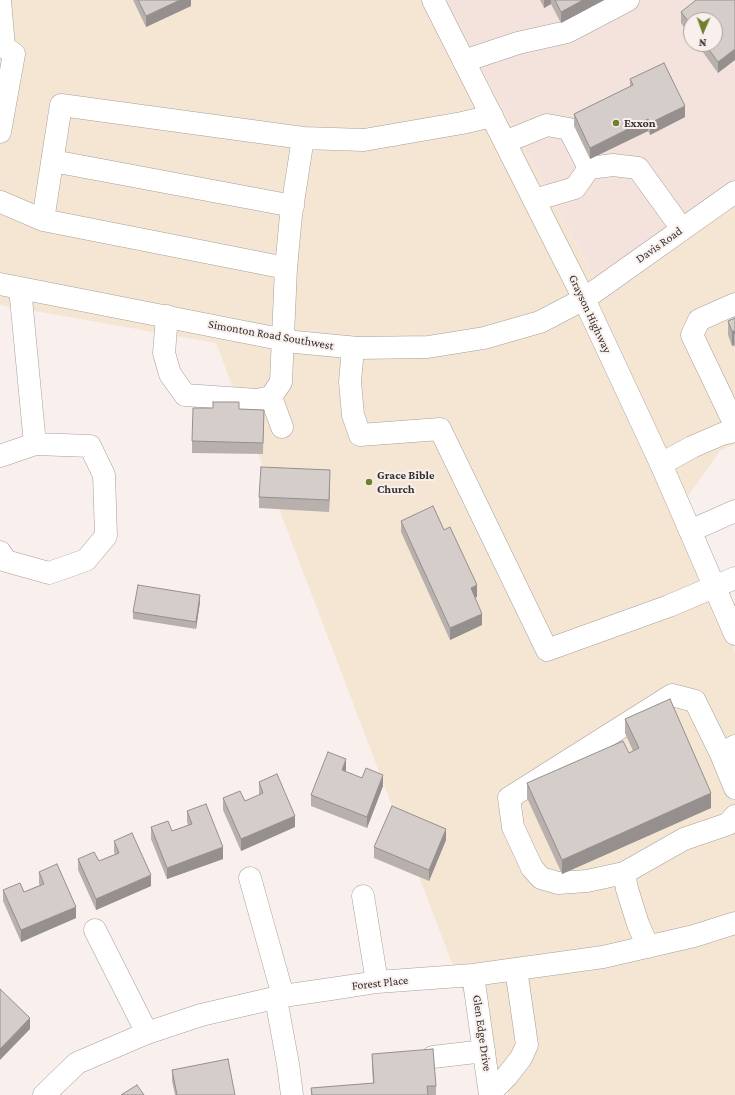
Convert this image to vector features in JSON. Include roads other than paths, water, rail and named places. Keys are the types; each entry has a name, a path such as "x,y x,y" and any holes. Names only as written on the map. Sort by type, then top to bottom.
{"street":[{"path":"0,0 2,45 14,54 0,132"},
{"name":"Grayson Highway","path":"433,0 584,299 661,464 735,634"},
{"path":"464,61 518,42 567,32 628,0"},
{"path":"44,220 61,105 303,138 364,140 462,123 492,116"},
{"path":"504,142 547,125 569,129 589,168"},
{"path":"167,316 164,353 170,374 185,395 257,400 271,397 280,382 284,339 286,268 303,138"},
{"path":"53,161 293,206"},
{"path":"534,200 575,188 589,168 614,165 638,168 682,229"},
{"name":"Davis Road","path":"584,299 735,192"},
{"path":"0,203 44,220 286,268"},
{"path":"10,286 35,444"},
{"name":"Simonton Road Southwest","path":"10,286 284,339 326,346 352,348 428,347 484,338 540,322 584,299"},
{"path":"735,304 699,320 692,335 735,425"},
{"path":"352,348 350,382 353,415 360,435 440,429 547,650 669,606 735,578"},
{"path":"271,397 282,427"},
{"path":"661,464 692,447 722,434 735,431"},
{"path":"0,456 35,444 90,446 104,475 106,536 86,560 48,573 6,562 0,552"},
{"path":"690,531 735,512"},
{"path":"735,788 728,750 695,701 672,695 509,798 513,826 532,868 541,878 558,883 587,881 624,873 684,839 728,824 735,816"},
{"path":"624,873 627,889 636,917 648,947"},
{"path":"250,878 279,998 292,1095"},
{"path":"363,896 377,982"},
{"name":"Forest Place","path":"44,1095 76,1062 147,1033 201,1015 279,998 377,982 473,975 604,957 694,936 735,923"},
{"path":"95,930 147,1033"},
{"name":"Glen Edge Drive","path":"490,1093 507,1076 521,1058 527,1045 516,968"},
{"name":"Glen Edge Drive","path":"473,975 490,1093"},
{"path":"433,1057 484,1051"}],"place":[{"name":"Exxon","path":"616,123"},
{"name":"Grace Bible Church","path":"369,482"}]}
